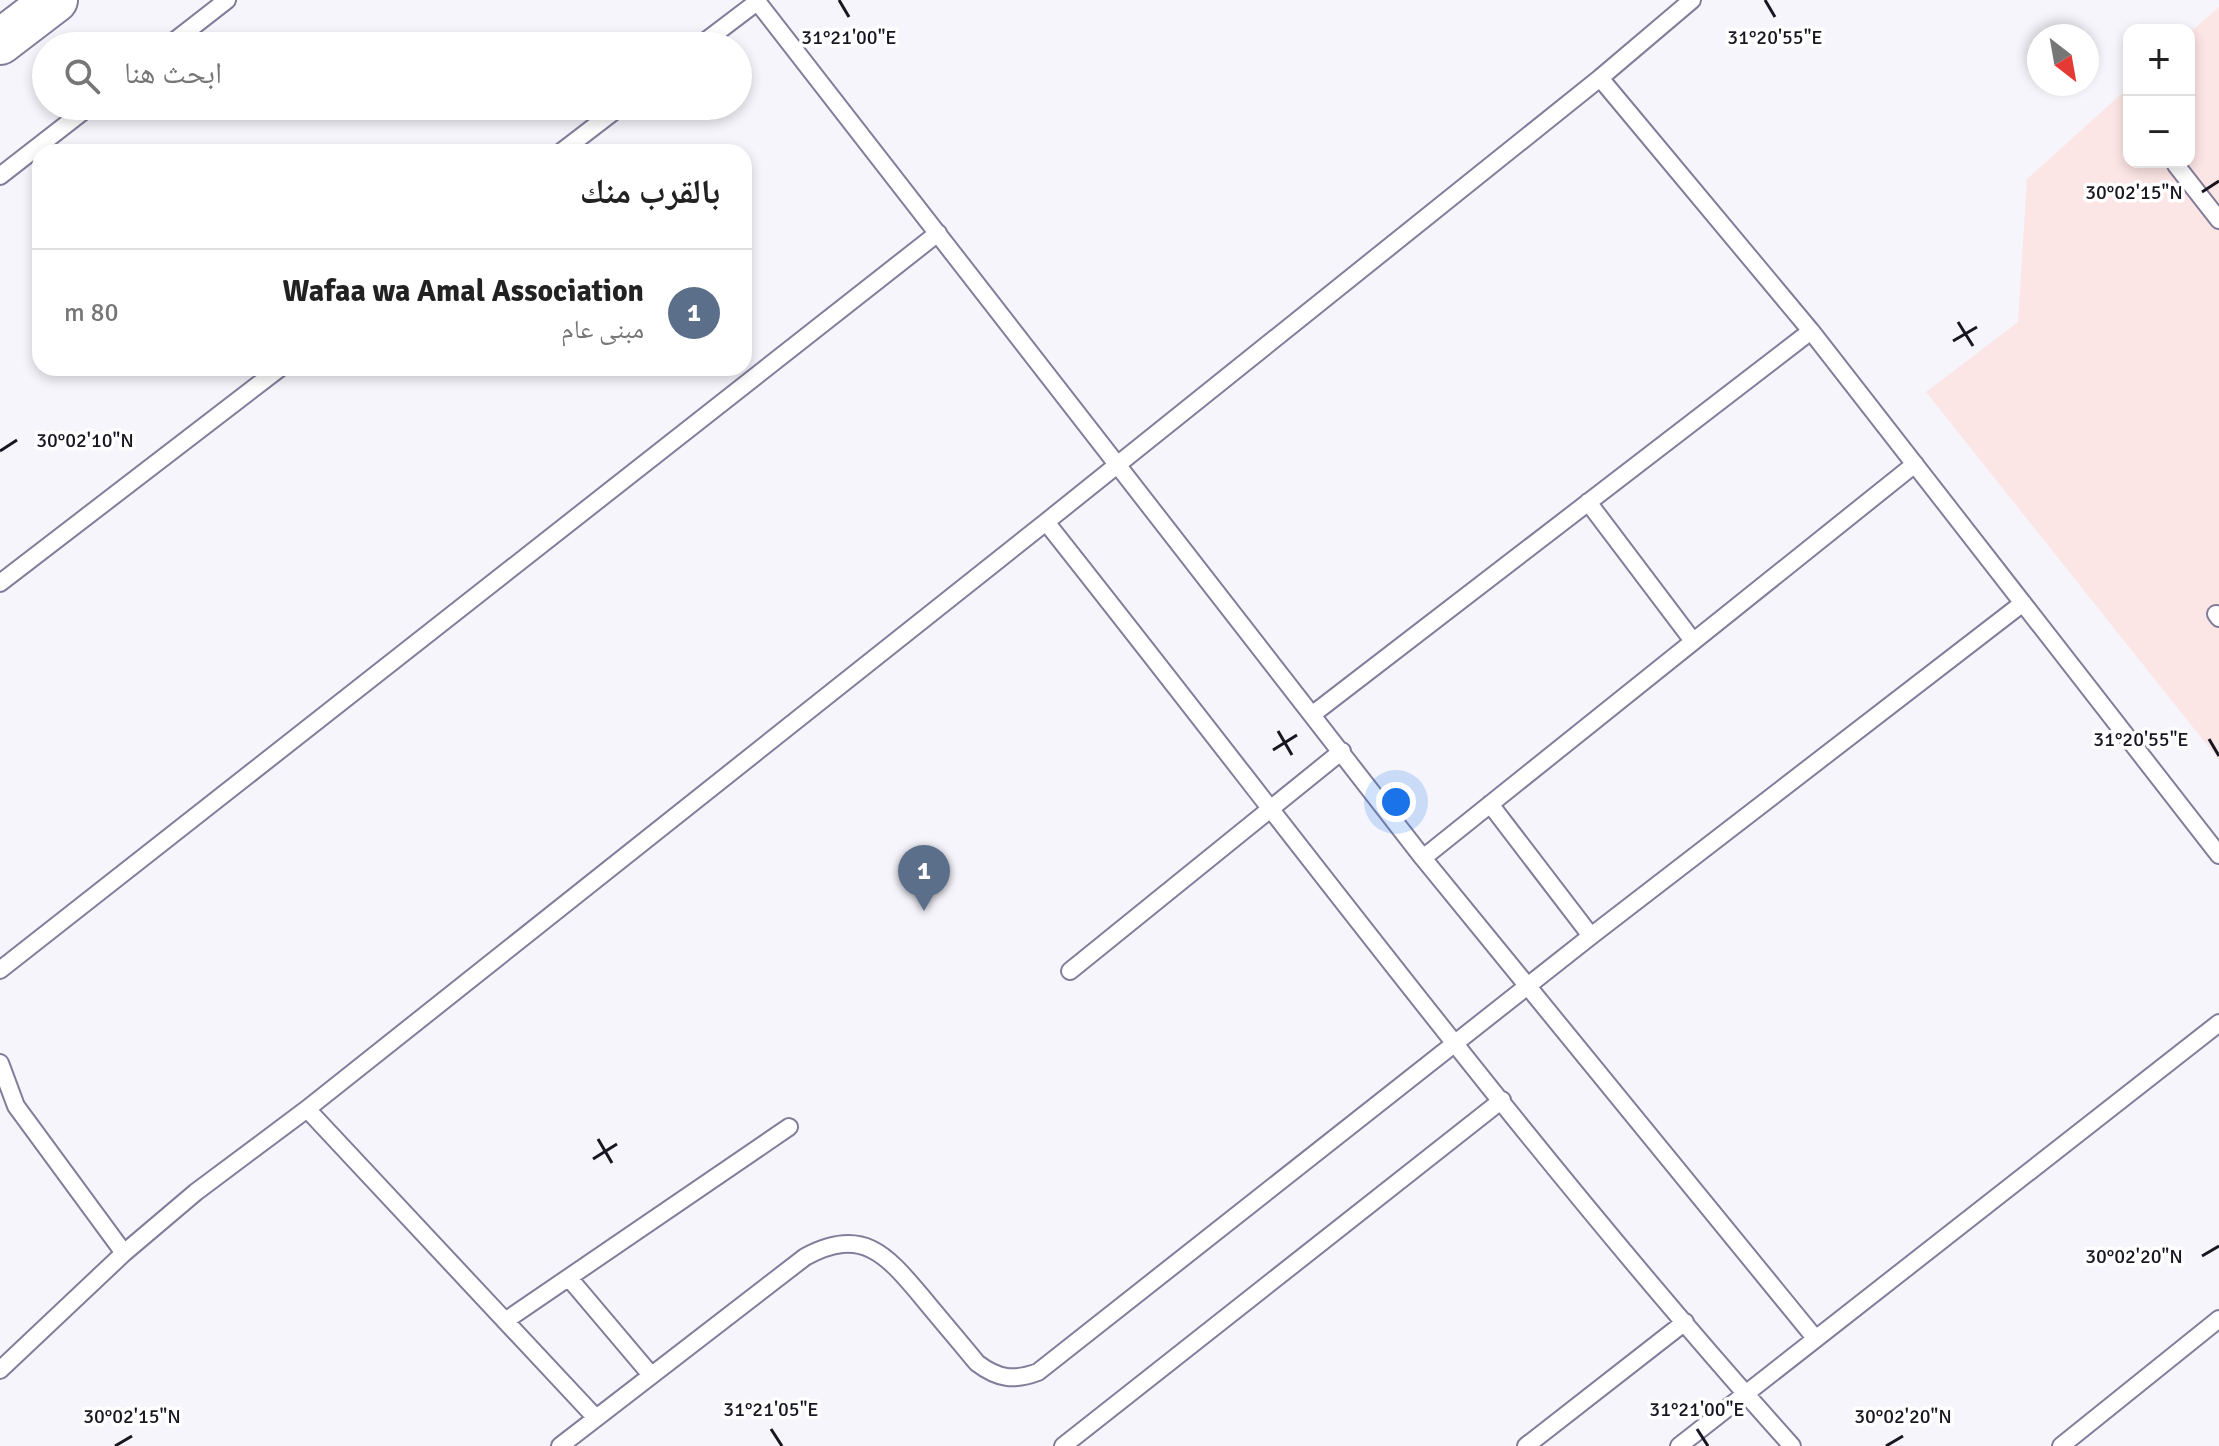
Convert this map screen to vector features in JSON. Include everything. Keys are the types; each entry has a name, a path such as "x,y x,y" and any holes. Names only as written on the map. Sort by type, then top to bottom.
{"main road":[{"path":"0,42 55,0"}],"lane":[{"path":"186,32 227,0"},
{"path":"717,32 756,1 1423,858 1815,1338"},
{"path":"0,1370 124,1253 196,1192 307,1109 1046,522 1600,78 1688,1"},
{"path":"1600,78 1811,331 2219,855"},
{"path":"41,144 72,120"},
{"path":"571,144 603,120"},
{"path":"0,176 32,151"},
{"path":"2178,168 2219,220"},
{"path":"0,970 938,233"},
{"path":"1313,714 1811,331"},
{"path":"0,583 270,376"},
{"path":"1423,858 1915,464"},
{"path":"1588,502 1693,641"},
{"path":"1046,522 1455,1042 1745,1394 1792,1446"},
{"path":"560,1446 805,1257 825,1246 848,1243 871,1247 891,1260 977,1363 991,1373 1006,1378 1038,1372 1455,1042 2023,603"},
{"path":"1070,971 1342,751"},
{"path":"1490,804 1591,936"},
{"path":"1679,1446 2219,1023"},
{"path":"0,1063 16,1106 124,1253"},
{"path":"0,1096 16,1106"},
{"path":"1063,1446 1502,1100"},
{"path":"307,1109 596,1418"},
{"path":"505,1321 789,1127"},
{"path":"569,1278 651,1375"},
{"path":"2061,1446 2219,1319"},
{"path":"1526,1446 1685,1322"}],"shaded area":[{"path":"2219,7 2219,760 1926,392 2018,322 2027,179 2123,92 2123,168 2195,168 2195,28"}],"place":[{"name":"Wafaa wa Amal Association","path":"924,911"}]}
